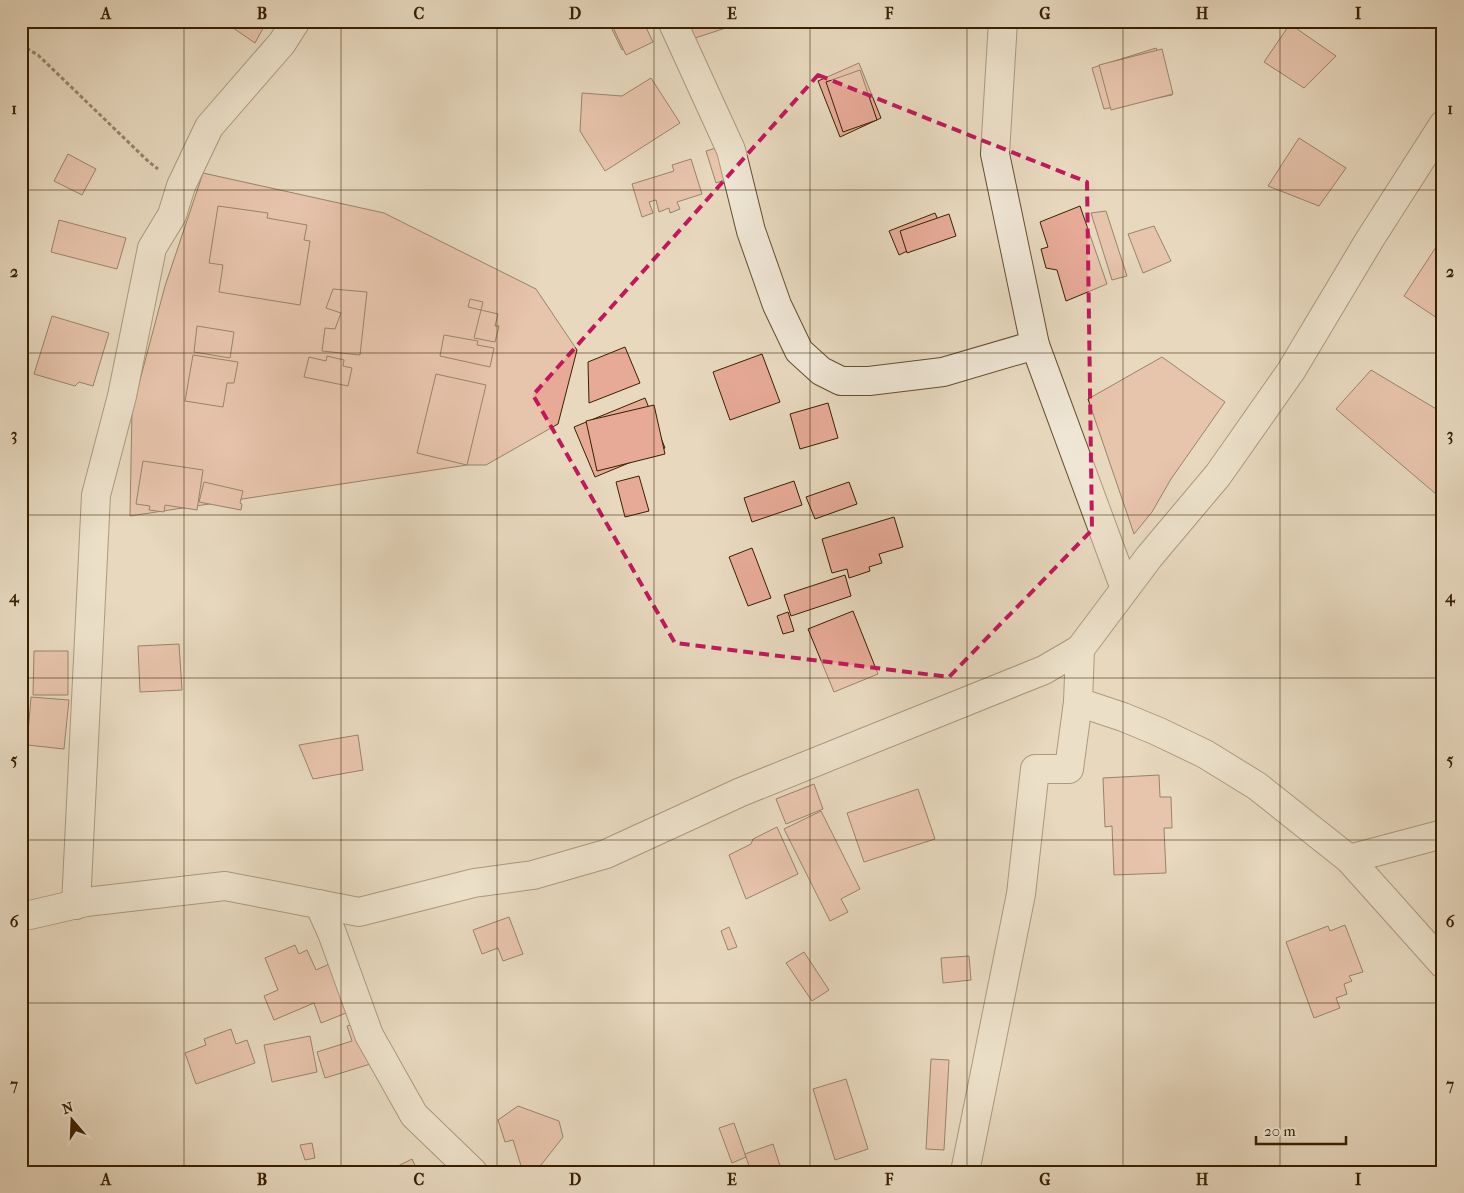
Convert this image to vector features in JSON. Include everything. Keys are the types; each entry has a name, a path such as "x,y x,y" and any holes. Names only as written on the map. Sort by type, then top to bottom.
{"street":[{"path":"76,905 96,495 122,396 152,248 172,215 181,186 209,127 282,43 296,21"},
{"path":"672,21 731,150 751,232 777,305 800,351 821,371 841,381 878,380 943,372 1035,345"},
{"path":"1003,21 995,154 1035,345 1125,589"},
{"path":"21,918 76,905 225,886 358,912 474,884 534,874 606,854 741,792 1044,670 1080,649 1149,557 1218,475 1291,371 1370,238 1443,125"},
{"path":"965,1172 1021,894 1035,769 1069,769 1078,702 1080,649"},
{"path":"1078,702 1123,717 1205,754 1257,786 1349,859 1443,964"},
{"path":"1349,859 1443,834"},
{"path":"319,904 332,933 369,1035 414,1115 473,1172"}],"path":[{"path":"21,45 38,55 149,162 181,186"}],"highlighted area":[{"path":"818,75 1087,182 1092,530 949,677 675,643 533,395"}],"building":[{"path":"223,21 267,21 255,43"},
{"path":"608,21 635,21 644,39 622,50"},
{"path":"610,21 643,21 653,42 626,55"},
{"path":"677,21 747,21 683,42"},
{"path":"689,21 714,21 691,28"},
{"path":"1290,24 1336,56 1304,88 1264,62"},
{"path":"1156,48 1172,95 1104,109 1092,68"},
{"path":"1162,49 1173,94 1111,110 1099,65"},
{"path":"859,63 881,118 840,137 818,81"},
{"path":"860,70 877,120 843,132 826,82"},
{"path":"651,78 680,123 605,171 580,131 582,93 622,96"},
{"path":"1299,138 1346,168 1319,206 1268,186"},
{"path":"716,148 720,161 737,176 716,183 706,151"},
{"path":"68,154 96,169 82,195 54,181"},
{"path":"691,159 702,194 677,202 680,209 670,213 669,208 659,212 656,200 649,202 653,213 642,217 632,184 674,171 672,165"},
{"path":"203,173 384,213 536,289 577,350 558,424 486,465 467,465 130,516 132,410 165,286"},
{"path":"218,206 268,213 267,218 307,225 304,240 310,241 300,305 219,292 223,265 209,263"},
{"path":"1080,206 1107,284 1066,301 1057,270 1046,268 1041,249 1048,247 1040,222"},
{"path":"1106,211 1127,276 1112,280 1091,213"},
{"path":"935,213 944,233 899,255 889,231"},
{"path":"949,214 956,236 907,253 900,231"},
{"path":"59,220 126,238 117,269 51,252"},
{"path":"1154,226 1171,261 1143,273 1128,234"},
{"path":"1438,244 1443,246 1443,322 1404,296"},
{"path":"333,289 367,292 360,355 322,351 325,328 335,329 341,313 326,308"},
{"path":"470,299 483,302 481,310 468,307"},
{"path":"481,310 498,314 495,326 499,326 495,342 474,338"},
{"path":"52,316 109,333 93,386 79,382 75,386 34,374"},
{"path":"197,326 234,332 230,358 194,352"},
{"path":"444,335 478,341 477,345 494,348 490,367 440,356"},
{"path":"625,347 640,383 589,403 588,362"},
{"path":"762,354 780,402 730,420 713,372"},
{"path":"193,355 238,362 234,383 227,383 223,407 185,401"},
{"path":"327,356 344,360 343,366 352,368 348,386 304,377 309,357 326,361"},
{"path":"1162,357 1225,402 1171,479 1152,512 1134,534 1088,399"},
{"path":"1371,370 1443,413 1443,500 1336,409"},
{"path":"436,374 486,385 467,465 417,453"},
{"path":"645,398 665,448 595,477 574,427"},
{"path":"828,403 838,438 800,449 790,414"},
{"path":"654,405 665,454 597,471 586,421"},
{"path":"143,461 203,470 197,510 165,505 164,512 149,510 150,506 136,504"},
{"path":"639,476 649,511 625,517 616,482"},
{"path":"794,481 802,505 752,522 744,498"},
{"path":"204,482 243,491 240,503 242,504 241,510 199,502"},
{"path":"849,482 857,504 815,519 806,497"},
{"path":"894,517 903,547 879,554 882,563 869,567 870,571 849,578 847,569 832,573 822,539"},
{"path":"752,548 771,598 748,606 729,557"},
{"path":"845,575 851,596 791,616 784,595"},
{"path":"853,611 878,674 834,692 808,629"},
{"path":"788,612 794,631 783,634 777,616"},
{"path":"179,644 182,690 140,692 138,646"},
{"path":"34,651 68,651 68,695 33,695"},
{"path":"31,697 69,700 64,749 27,745"},
{"path":"358,735 363,770 313,779 299,745"},
{"path":"1159,775 1160,797 1171,797 1172,828 1164,828 1166,873 1114,875 1112,826 1105,827 1103,778"},
{"path":"814,784 823,809 786,824 776,799"},
{"path":"918,789 935,839 864,862 847,813"},
{"path":"821,811 860,889 841,899 848,912 830,921 784,829"},
{"path":"777,827 798,874 746,899 729,855 751,844 753,839"},
{"path":"509,917 523,954 503,961 498,948 482,954 473,930"},
{"path":"1345,925 1363,972 1349,976 1352,981 1344,984 1347,994 1336,998 1340,1008 1314,1018 1286,942 1328,926 1330,931"},
{"path":"729,927 737,947 728,950 721,931"},
{"path":"295,945 299,954 307,950 316,970 336,961 356,1009 321,1023 314,1003 274,1020 264,996 278,990 265,958"},
{"path":"804,952 829,990 812,1001 786,963"},
{"path":"969,956 971,980 943,983 941,958"},
{"path":"368,1020 380,1061 325,1078 317,1052 352,1041 347,1026"},
{"path":"231,1029 236,1044 247,1040 255,1063 196,1084 185,1053 206,1045 204,1039"},
{"path":"310,1036 317,1072 272,1082 264,1045"},
{"path":"931,1059 949,1060 944,1150 926,1149"},
{"path":"846,1079 868,1149 835,1160 813,1089"},
{"path":"518,1106 559,1121 563,1137 541,1165 530,1172 523,1172 513,1140 505,1142 498,1120"},
{"path":"734,1123 746,1157 732,1163 719,1128"},
{"path":"312,1143 315,1158 305,1160 300,1145"},
{"path":"773,1144 782,1172 751,1172 745,1154"},
{"path":"412,1159 418,1172 386,1172"}]}
